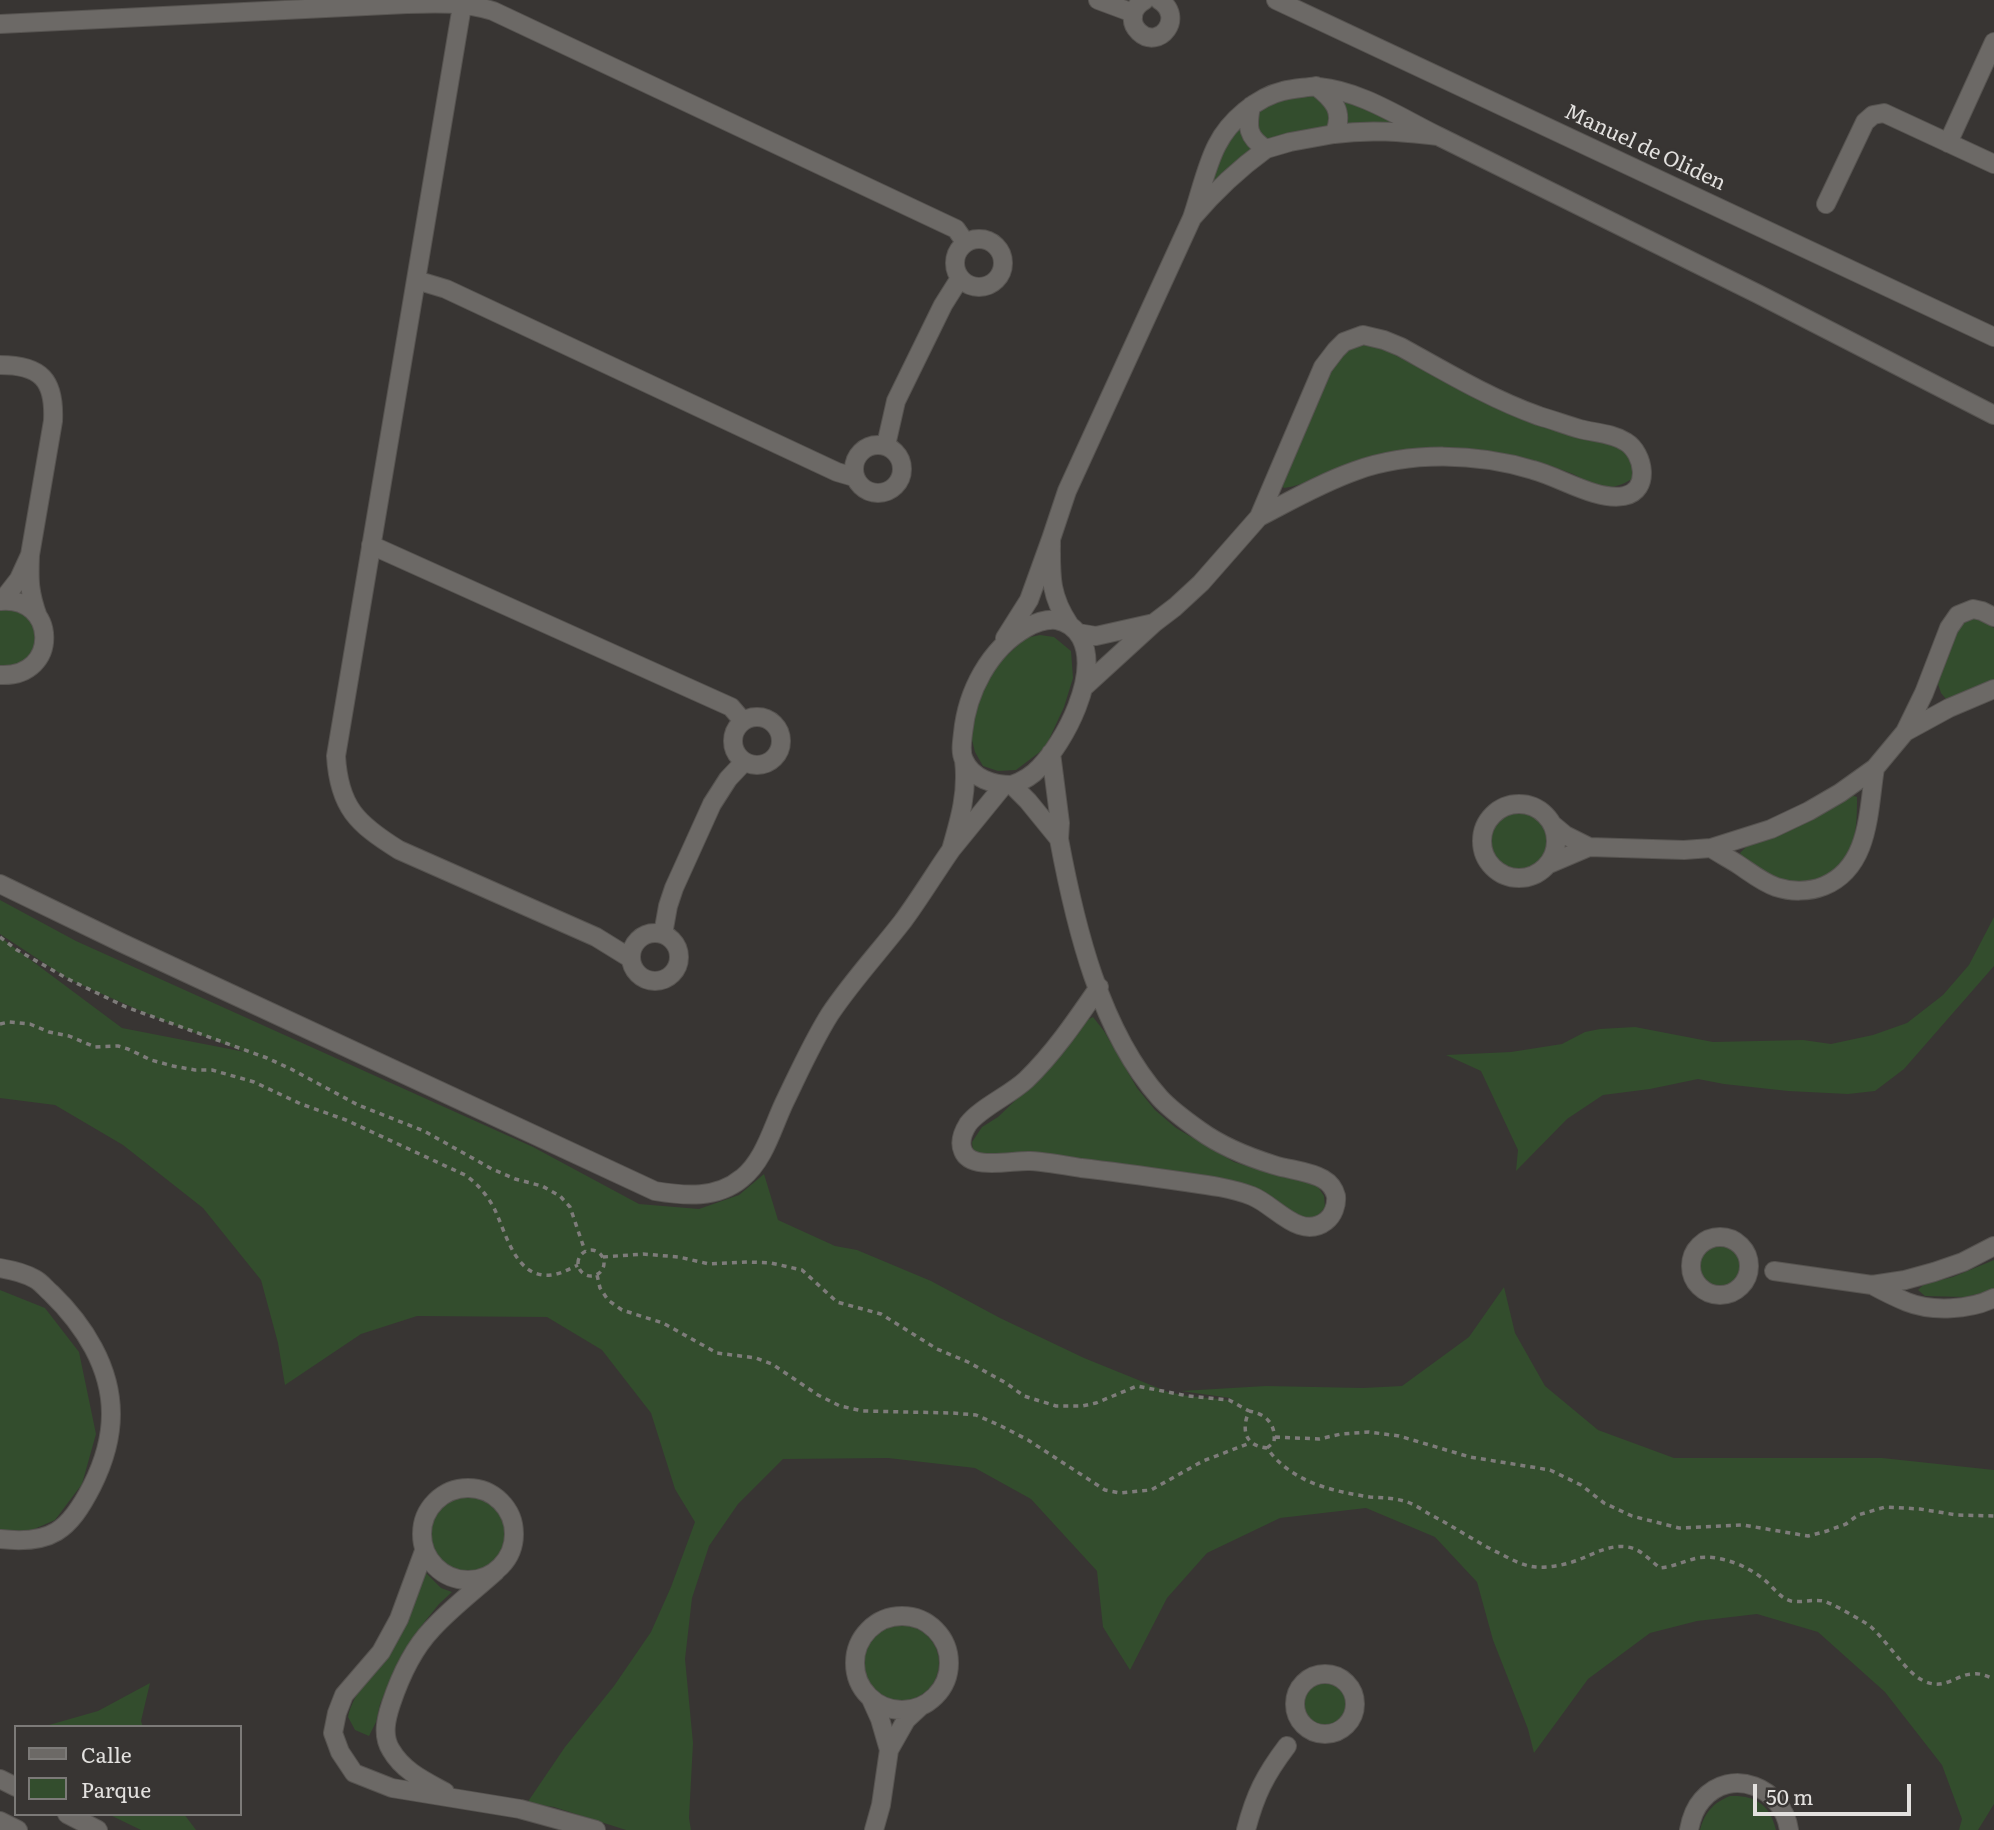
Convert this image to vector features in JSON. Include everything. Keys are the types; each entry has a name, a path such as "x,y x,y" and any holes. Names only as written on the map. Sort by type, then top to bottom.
{"street":[{"path":"1098,0 1139,6 1132,19 1137,31 1148,37 1160,35 1169,27 1171,14 1159,0"},
{"name":"Manuel de Oliden","path":"1276,0 1994,337"},
{"path":"0,24 463,2 493,11 956,229 965,242"},
{"path":"463,2 336,756 337,778 345,802 369,829 399,850 596,937 630,958"},
{"path":"1948,143 1994,42"},
{"path":"1316,86 1334,103 1338,112 1339,124 1334,134"},
{"path":"951,850 964,803 967,779 962,748 964,722 978,680 1029,600 1067,491 1192,218 1217,146 1228,128 1251,106 1264,98 1282,91 1316,86 1331,88 1369,101 1758,294 1994,415"},
{"path":"1251,106 1248,124 1251,134 1258,144 1266,149"},
{"path":"1826,204 1865,122 1873,115 1884,113 1994,164"},
{"path":"1192,218 1219,187 1266,149 1290,142 1364,130 1438,136"},
{"path":"979,238 994,243 1003,257 997,280 982,287 973,287 960,278 954,263 959,248 965,242 979,238"},
{"path":"886,445 896,401 943,305 960,278"},
{"path":"416,281 446,289 837,472 854,477"},
{"path":"1084,687 1201,583 1259,517 1323,367 1344,342 1354,337 1363,335 1401,347 1503,402 1538,416 1609,434 1625,441 1635,449 1641,459 1642,479 1636,490 1629,495 1618,497 1599,494 1536,470 1507,463 1463,458 1398,460 1357,470 1327,482 1259,517"},
{"path":"0,365 20,365 42,376 50,389 53,406 53,421 30,555 29,580 30,595 44,628 45,641 42,654 34,665 11,676 0,675"},
{"path":"886,445 898,456 901,463 900,480 888,491 872,493 858,484 854,477 853,470 858,455 870,446 886,445"},
{"path":"0,884 655,1191 699,1196 719,1191 740,1181 751,1171 814,1041 831,1013 904,918 951,850 1008,785 1025,780 1040,767 1072,717 1084,687 1087,664 1084,644 1058,608 1053,590 1052,539"},
{"path":"371,545 731,707 743,721"},
{"path":"1,601 19,579 30,555"},
{"path":"1,601 22,604 38,617"},
{"path":"1553,825 1556,835 1554,855 1539,873 1514,879 1492,868 1484,857 1482,832 1488,820 1508,805 1534,807 1574,841 1589,847 1684,850 1711,848 1771,829 1840,793 1875,768 1905,732 1953,621 1964,611 1973,609 1994,617"},
{"path":"999,648 1015,635 1044,620 1057,620 1096,636 1154,623"},
{"path":"1905,732 1949,708 1994,689"},
{"path":"750,717 766,718 778,727 781,735 779,751 768,763 760,765 744,762 737,756 732,741 733,733 750,717"},
{"path":"1051,753 1060,823 1059,839 1077,927 1115,1030 1129,1057 1161,1100 1201,1131 1233,1149 1274,1165 1321,1178 1331,1185 1336,1194 1336,1205 1325,1222 1314,1227 1294,1224 1267,1203 1234,1190 1031,1161 978,1163 967,1158 961,1144 968,1125 975,1116 1026,1080 1098,987"},
{"path":"964,760 983,780 1008,785 1028,801 1059,839"},
{"path":"663,934 674,888 712,804 728,779 744,762"},
{"path":"1711,848 1777,888 1805,891 1831,883 1852,866 1860,850 1866,832 1875,768"},
{"path":"1549,864 1589,847"},
{"path":"663,934 676,944 678,951 679,960 672,975 657,982 642,978 635,973 630,958 631,950 640,937 663,934"},
{"path":"1746,1253 1749,1269 1743,1283 1736,1290 1726,1294 1707,1292 1693,1277 1692,1258 1696,1249 1712,1237 1732,1239 1755,1261 1774,1271 1872,1285 1934,1272 1963,1262 1994,1246"},
{"path":"0,1268 14,1270 37,1280 78,1322 95,1348 107,1384 111,1413 109,1441 97,1476 69,1523 54,1534 38,1540 0,1539"},
{"path":"1743,1283 1774,1271"},
{"path":"1872,1285 1909,1304 1932,1307 1959,1307 1994,1298"},
{"path":"458,1798 415,1776 400,1762 390,1750 385,1729 396,1688 421,1642 448,1612 496,1571 507,1560 513,1546 515,1530 510,1514 501,1501 488,1492 473,1488 457,1489 443,1495 431,1506 421,1535 424,1551 431,1563 442,1573 469,1581 496,1571"},
{"path":"424,1551 399,1619 381,1652 344,1695 333,1733 340,1752 354,1773 392,1788 520,1810 596,1830"},
{"path":"874,1830 881,1805 889,1750 906,1720 920,1706 934,1698 944,1684 949,1669 943,1638 932,1626 917,1618 901,1616 886,1619 872,1627 861,1639 856,1655 856,1671 861,1686 871,1699 880,1719 889,1750"},
{"path":"1287,1746 1306,1736 1329,1734 1347,1724 1355,1705 1353,1695 1349,1685 1331,1675 1311,1677 1303,1683 1294,1702 1304,1726 1319,1734"},
{"path":"871,1699 882,1706 895,1709 920,1706"},
{"path":"1246,1830 1257,1793 1287,1746 1296,1712"},
{"path":"1689,1830 1693,1813 1703,1798 1717,1788 1734,1784 1751,1785 1767,1791 1780,1803 1789,1830"},
{"path":"71,1816 98,1830"},
{"path":"0,1821 18,1830"}],"path":[{"path":"0,937 17,950 70,980 126,1007 267,1058 358,1105 424,1130 492,1169 542,1186 561,1196 570,1207 585,1251"},
{"path":"0,1024 30,1024 95,1047 117,1046 162,1063 195,1070 212,1070 254,1082 300,1104 346,1120 477,1183 495,1210 509,1244 525,1266 536,1273 549,1275 578,1265"},
{"path":"585,1251 597,1251 603,1257 605,1265 597,1275 584,1275 578,1265 578,1259 585,1251"},
{"path":"603,1257 643,1254 679,1257 709,1264 771,1263 802,1270 837,1302 881,1314 937,1349 998,1378 1024,1396 1056,1406 1082,1406 1136,1386 1188,1396 1229,1400 1268,1419 1275,1437 1274,1442 1267,1448 1250,1443 1244,1428 1250,1411"},
{"path":"597,1275 600,1288 608,1300 622,1310 663,1323 717,1353 756,1358 772,1364 839,1406 863,1411 976,1415 1028,1440 1105,1490 1120,1493 1151,1490 1203,1461 1250,1443"},
{"path":"1275,1437 1319,1439 1369,1432 1399,1436 1470,1457 1550,1470 1581,1485 1604,1503 1632,1516 1679,1528 1744,1525 1808,1536 1846,1524 1858,1515 1885,1507 1994,1516"},
{"path":"1267,1448 1276,1461 1290,1473 1303,1479 1341,1492 1408,1502 1483,1545 1524,1564 1536,1567 1557,1566 1596,1552 1620,1547 1635,1549 1660,1568 1703,1557 1724,1560 1751,1570 1788,1600 1827,1601 1867,1624 1921,1680 1928,1683 1947,1683 1975,1673 1994,1679"}],"green space":[{"path":"1317,94 1324,99 1333,119 1327,127 1261,141 1254,113 1278,99"},
{"path":"1333,97 1343,99 1408,128 1342,126"},
{"path":"1241,124 1254,150 1212,188 1218,163"},
{"path":"1372,343 1492,406 1542,427 1606,441 1628,451 1635,466 1632,479 1618,486 1602,487 1573,474 1519,457 1464,448 1424,448 1366,458 1284,488 1279,482 1330,370 1352,345"},
{"path":"10,609 29,617 35,625 38,646 27,663 0,669 0,610"},
{"path":"1973,615 1994,628 1994,680 1946,699 1938,684 1947,652 1958,625"},
{"path":"1040,635 1054,637 1071,651 1073,678 1064,707 1045,748 1016,770 998,771 983,766 975,752 971,736 979,697 990,671 1026,638"},
{"path":"1851,795 1857,797 1852,845 1844,862 1832,874 1819,880 1791,883 1773,878 1746,862 1741,856 1740,853 1747,846"},
{"path":"1513,812 1525,812 1544,825 1549,842 1547,854 1536,867 1525,872 1513,872 1494,859 1489,848 1489,836 1502,817"},
{"path":"0,900 76,941 533,1147 639,1204 699,1209 739,1195 764,1174 778,1220 835,1246 857,1250 931,1281 1084,1358 1168,1392 1235,1403 1230,1398 1181,1391 1266,1386 1402,1386 1469,1337 1504,1287 1515,1333 1545,1386 1598,1430 1674,1458 1882,1458 1994,1470 1994,1804 1978,1830 1959,1830 1962,1819 1942,1765 1885,1692 1818,1632 1757,1614 1697,1621 1650,1633 1588,1679 1534,1753 1528,1729 1493,1640 1477,1582 1435,1537 1366,1508 1280,1518 1207,1553 1167,1598 1130,1670 1103,1627 1097,1571 1031,1499 975,1468 888,1458 783,1459 738,1504 709,1546 692,1598 685,1659 693,1743 689,1818 691,1830 626,1830 554,1807 527,1803 565,1747 614,1686 651,1632 695,1522 675,1489 651,1413 602,1350 547,1317 417,1316 361,1334 285,1385 278,1343 261,1280 203,1208 123,1145 55,1105 0,1098 0,937 122,1028 245,1052 164,1021 70,980 0,934"},
{"path":"1994,917 1994,966 1904,1069 1875,1091 1848,1094 1788,1091 1698,1079 1603,1095 1567,1119 1516,1171 1518,1150 1481,1071 1446,1055 1511,1052 1562,1044 1585,1032 1635,1027 1713,1042 1803,1040 1831,1044 1873,1035 1907,1023 1943,995 1969,965"},
{"path":"1093,1017 1137,1088 1155,1110 1176,1128 1234,1162 1316,1184 1324,1196 1325,1207 1308,1220 1292,1214 1280,1204 973,1152 972,1142 982,1127 998,1117 1049,1068 1081,1023"},
{"path":"1720,1243 1736,1250 1743,1266 1736,1282 1720,1289 1704,1282 1697,1266 1704,1250"},
{"path":"1994,1260 1994,1288 1989,1291 1965,1297 1925,1296 1918,1290 1924,1284 1953,1277"},
{"path":"0,1290 45,1308 79,1352 96,1434 82,1484 55,1520 25,1533 0,1532"},
{"path":"467,1496 482,1499 494,1507 502,1519 505,1534 502,1549 494,1561 482,1569 467,1572 452,1569 440,1561 432,1549 429,1534 432,1519 440,1507 452,1499"},
{"path":"425,1572 441,1588 452,1592 439,1604 403,1652 369,1736 355,1730 348,1717 351,1708 359,1691 399,1633"},
{"path":"901,1625 916,1628 928,1636 936,1648 939,1663 936,1678 928,1690 916,1698 901,1701 886,1698 874,1690 866,1678 863,1663 866,1648 874,1636 886,1628"},
{"path":"1325,1681 1341,1688 1348,1704 1341,1720 1325,1727 1309,1720 1302,1704 1309,1688"},
{"path":"150,1683 142,1725 49,1725 98,1711"},
{"path":"1730,1796 1747,1797 1760,1803 1770,1814 1776,1830 1700,1830 1710,1809"},
{"path":"112,1816 186,1816 196,1830 141,1830"}]}
